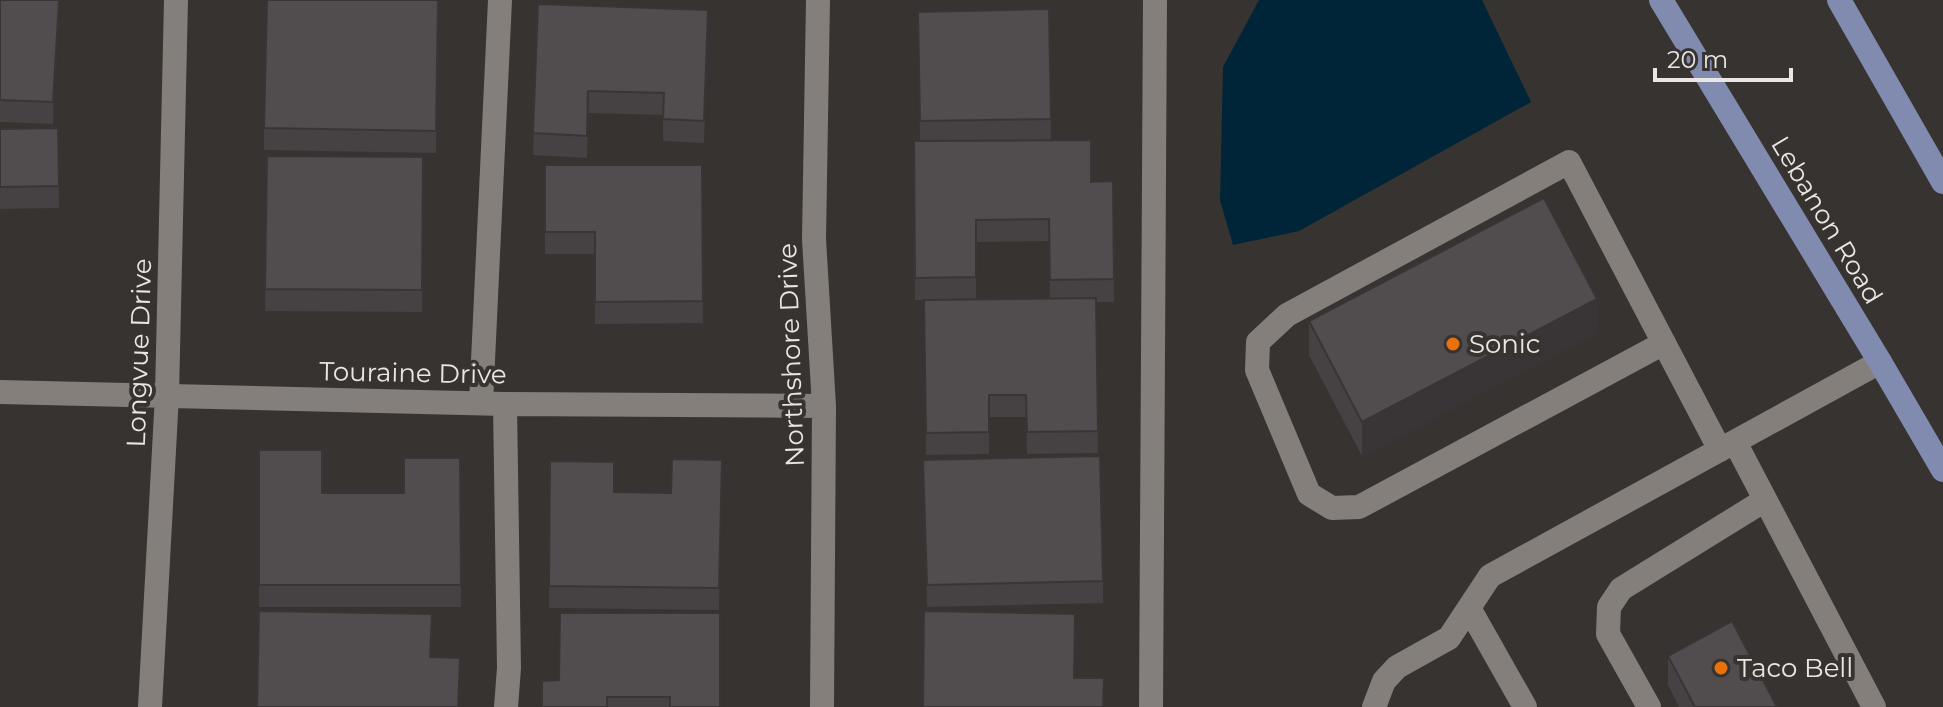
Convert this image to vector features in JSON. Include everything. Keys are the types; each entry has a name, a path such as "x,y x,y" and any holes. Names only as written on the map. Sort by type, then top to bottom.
{"main road":[{"name":"Lebanon Road","path":"1661,0 1943,470"},
{"path":"1839,0 1943,182"}],"street":[{"name":"Longvue Drive","path":"150,707 167,395 176,0"},
{"path":"500,0 493,404 509,668 506,707"},
{"name":"Northshore Drive","path":"818,0 814,239 824,406 822,707"},
{"path":"1151,707 1155,0"},
{"path":"1664,343 1359,507 1332,508 1309,494 1257,370 1258,342 1287,315 1569,162 1664,343 1765,500 1874,707"},
{"path":"1374,707 1379,691 1390,674 1404,661 1449,638 1490,576 1880,362"},
{"name":"Touraine Drive","path":"0,392 493,404 824,406"},
{"path":"1649,707 1608,634 1609,607 1621,589 1765,500"},
{"path":"1469,608 1525,707"}],"water":[{"path":"1259,0 1482,0 1531,102 1299,231 1233,245 1220,200 1223,67"}],"building":[{"path":"0,0 59,0 53,102 0,100"},
{"path":"267,0 438,0 436,131 264,128"},
{"path":"538,4 708,10 704,121 663,119 664,93 588,91 587,136 533,133"},
{"path":"1049,9 1051,119 920,121 918,12"},
{"path":"58,128 59,186 0,187 0,129"},
{"path":"1091,140 1091,182 1113,181 1114,279 1050,280 1049,219 976,220 976,277 915,278 914,141"},
{"path":"267,156 423,157 422,290 265,289"},
{"path":"545,165 702,165 703,301 595,302 595,232 545,232"},
{"name":"Sonic","path":"1544,198 1597,299 1362,422 1309,321"},
{"path":"1096,298 1098,431 1027,432 1026,395 989,395 989,432 926,433 924,300"},
{"path":"259,450 322,450 322,493 404,493 404,458 460,458 461,585 259,585"},
{"path":"1100,456 1103,581 927,585 923,460"},
{"path":"672,459 722,460 719,588 549,586 550,461 614,462 614,492 671,493"},
{"path":"259,611 432,614 430,657 460,658 458,707 257,707"},
{"path":"924,611 1075,614 1074,678 1104,678 1103,707 923,707"},
{"path":"560,613 720,613 720,707 670,707 670,697 607,697 607,707 542,707 542,681 559,680"},
{"path":"1732,621 1777,707 1695,707 1668,656"}],"place":[{"name":"Sonic","path":"1453,344"},
{"name":"Taco Bell","path":"1721,668"}]}
